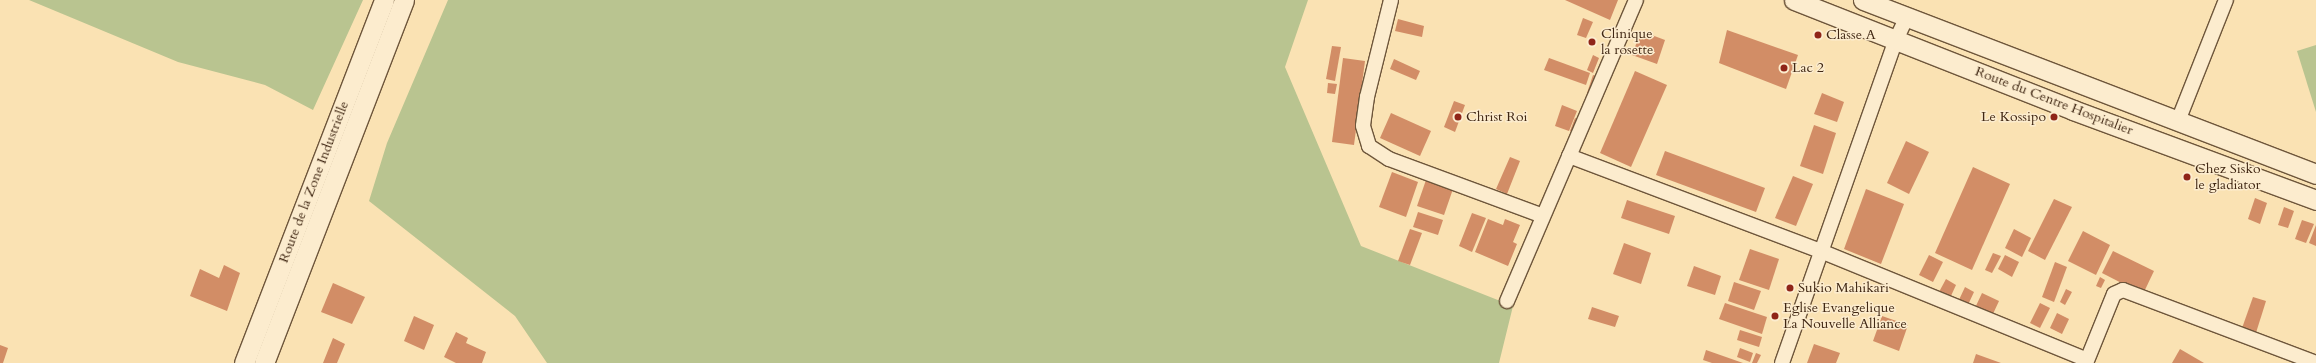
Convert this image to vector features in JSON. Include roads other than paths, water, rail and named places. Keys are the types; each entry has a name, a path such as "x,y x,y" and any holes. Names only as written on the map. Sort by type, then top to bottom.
{"street":[{"name":"Route de la Zone Industrielle","path":"244,363 384,0"},
{"name":"Route de la Zone Industrielle","path":"264,363 404,0"},
{"path":"1391,0 1367,97 1363,126 1369,146 1389,160 1544,216"},
{"path":"1507,301 1636,0"},
{"name":"Route du Centre Hospitalier","path":"1794,0 2073,110 2316,200"},
{"name":"Route du Centre Hospitalier","path":"1863,0 2316,174"},
{"path":"2178,121 2226,0"},
{"path":"1782,363 1823,252 1896,40 1907,16"},
{"path":"1569,156 1823,252 2086,362 2114,294 2123,290 2314,363"}],"place":[{"name":"Classe A","path":"1818,35"},
{"name":"Clinique la rosette","path":"1592,42"},
{"name":"Lac 2","path":"1784,68"},
{"name":"Christ Roi","path":"1458,117"},
{"name":"Le Kossipo","path":"2054,117"},
{"name":"Chez Sisko le gladiator","path":"2187,177"},
{"name":"Sukio Mahikari","path":"1790,288"},
{"name":"Eglise Evangelique La Nouvelle Alliance","path":"1775,316"}]}
